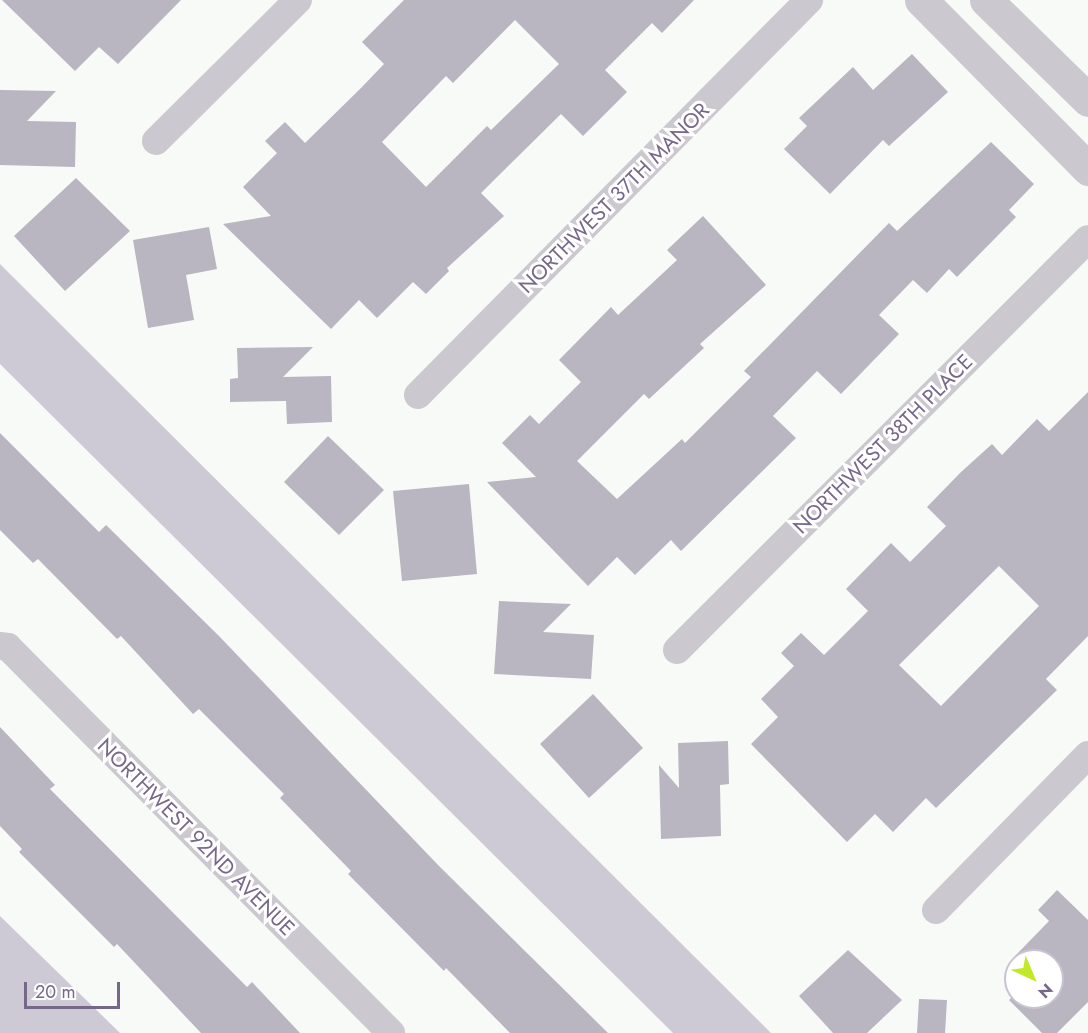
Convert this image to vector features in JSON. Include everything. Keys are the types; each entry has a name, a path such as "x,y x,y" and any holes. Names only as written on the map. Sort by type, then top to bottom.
{"street":[{"path":"156,141 298,0"},
{"name":"NORTHWEST 37TH MANOR","path":"418,395 809,0"},
{"path":"921,0 1088,169"},
{"path":"986,0 1088,100"},
{"name":"NORTHWEST 38TH PLACE","path":"677,650 1088,239"},
{"name":"NORTHWEST 92ND AVENUE","path":"0,646 8,647 391,1033"},
{"path":"936,910 1088,755"}],"shaded area":[{"path":"0,264 771,1033 673,1033 0,364"},
{"path":"0,916 120,1033 0,1033"}],"building":[{"path":"2,0 181,0 118,64 99,47 75,71"},
{"path":"404,0 694,0 662,33 652,23 605,70 627,92 583,136 561,114 481,193 504,216 447,268 449,271 426,294 413,282 377,318 359,300 331,329 223,224 271,216 243,187 277,153 265,141 285,122 305,143 361,88 384,64 362,42","holes":["515,20 559,64 491,130 487,126 426,187 382,142 446,76 453,83"]},
{"path":"912,54 948,92 889,146 883,140 830,194 784,149 807,126 799,118 853,67 873,90"},
{"path":"0,90 56,91 27,121 76,122 75,167 0,165"},
{"path":"991,142 1034,184 1009,210 1016,217 957,277 949,269 927,293 913,280 879,315 899,334 841,394 817,371 773,416 796,438 681,551 671,540 635,575 617,557 588,586 487,482 536,477 502,443 530,415 539,424 581,382 559,360 611,307 618,315 677,260 667,250 703,216 766,285 700,344 704,348 649,399 644,394 577,461 617,499 682,439 685,443 751,377 744,371 889,223 897,231"},
{"path":"76,178 130,231 65,291 14,236"},
{"path":"209,227 217,269 186,275 194,320 148,328 133,240"},
{"path":"313,347 283,377 331,376 332,422 287,424 286,401 230,402 230,379 238,378 237,348"},
{"path":"1088,392 1088,636 1046,679 1057,690 936,808 926,798 893,832 875,814 847,842 751,744 778,717 761,699 794,666 781,653 801,633 824,655 868,611 846,589 891,543 910,562 946,526 927,507 960,473 992,444 1002,455 1037,419 1049,431","holes":["999,566 1039,606 941,706 899,665"]},
{"path":"0,433 99,532 106,525 219,636 439,866 608,1033 510,1033 446,968 444,971 348,874 351,871 280,798 284,794 199,709 193,714 121,636 117,639 38,559 33,563 0,530"},
{"path":"328,436 384,490 339,535 284,482"},
{"path":"469,484 477,574 402,581 393,491"},
{"path":"499,601 571,604 543,632 594,635 591,679 494,674"},
{"path":"593,694 643,748 589,798 540,744"},
{"path":"0,727 55,785 50,789 247,987 252,982 300,1033 201,1033 117,944 114,947 19,852 22,849 0,826"},
{"path":"728,741 729,784 720,785 721,836 661,839 659,765 679,788 678,743"},
{"path":"1057,890 1088,920 1088,1002 1057,1033 1042,1033 1018,1009 1064,1009 1064,949 1022,949 1049,921 1038,910"},
{"path":"848,950 902,1000 867,1033 833,1033 799,996"},
{"path":"919,999 947,1000 945,1033 917,1033"}]}
